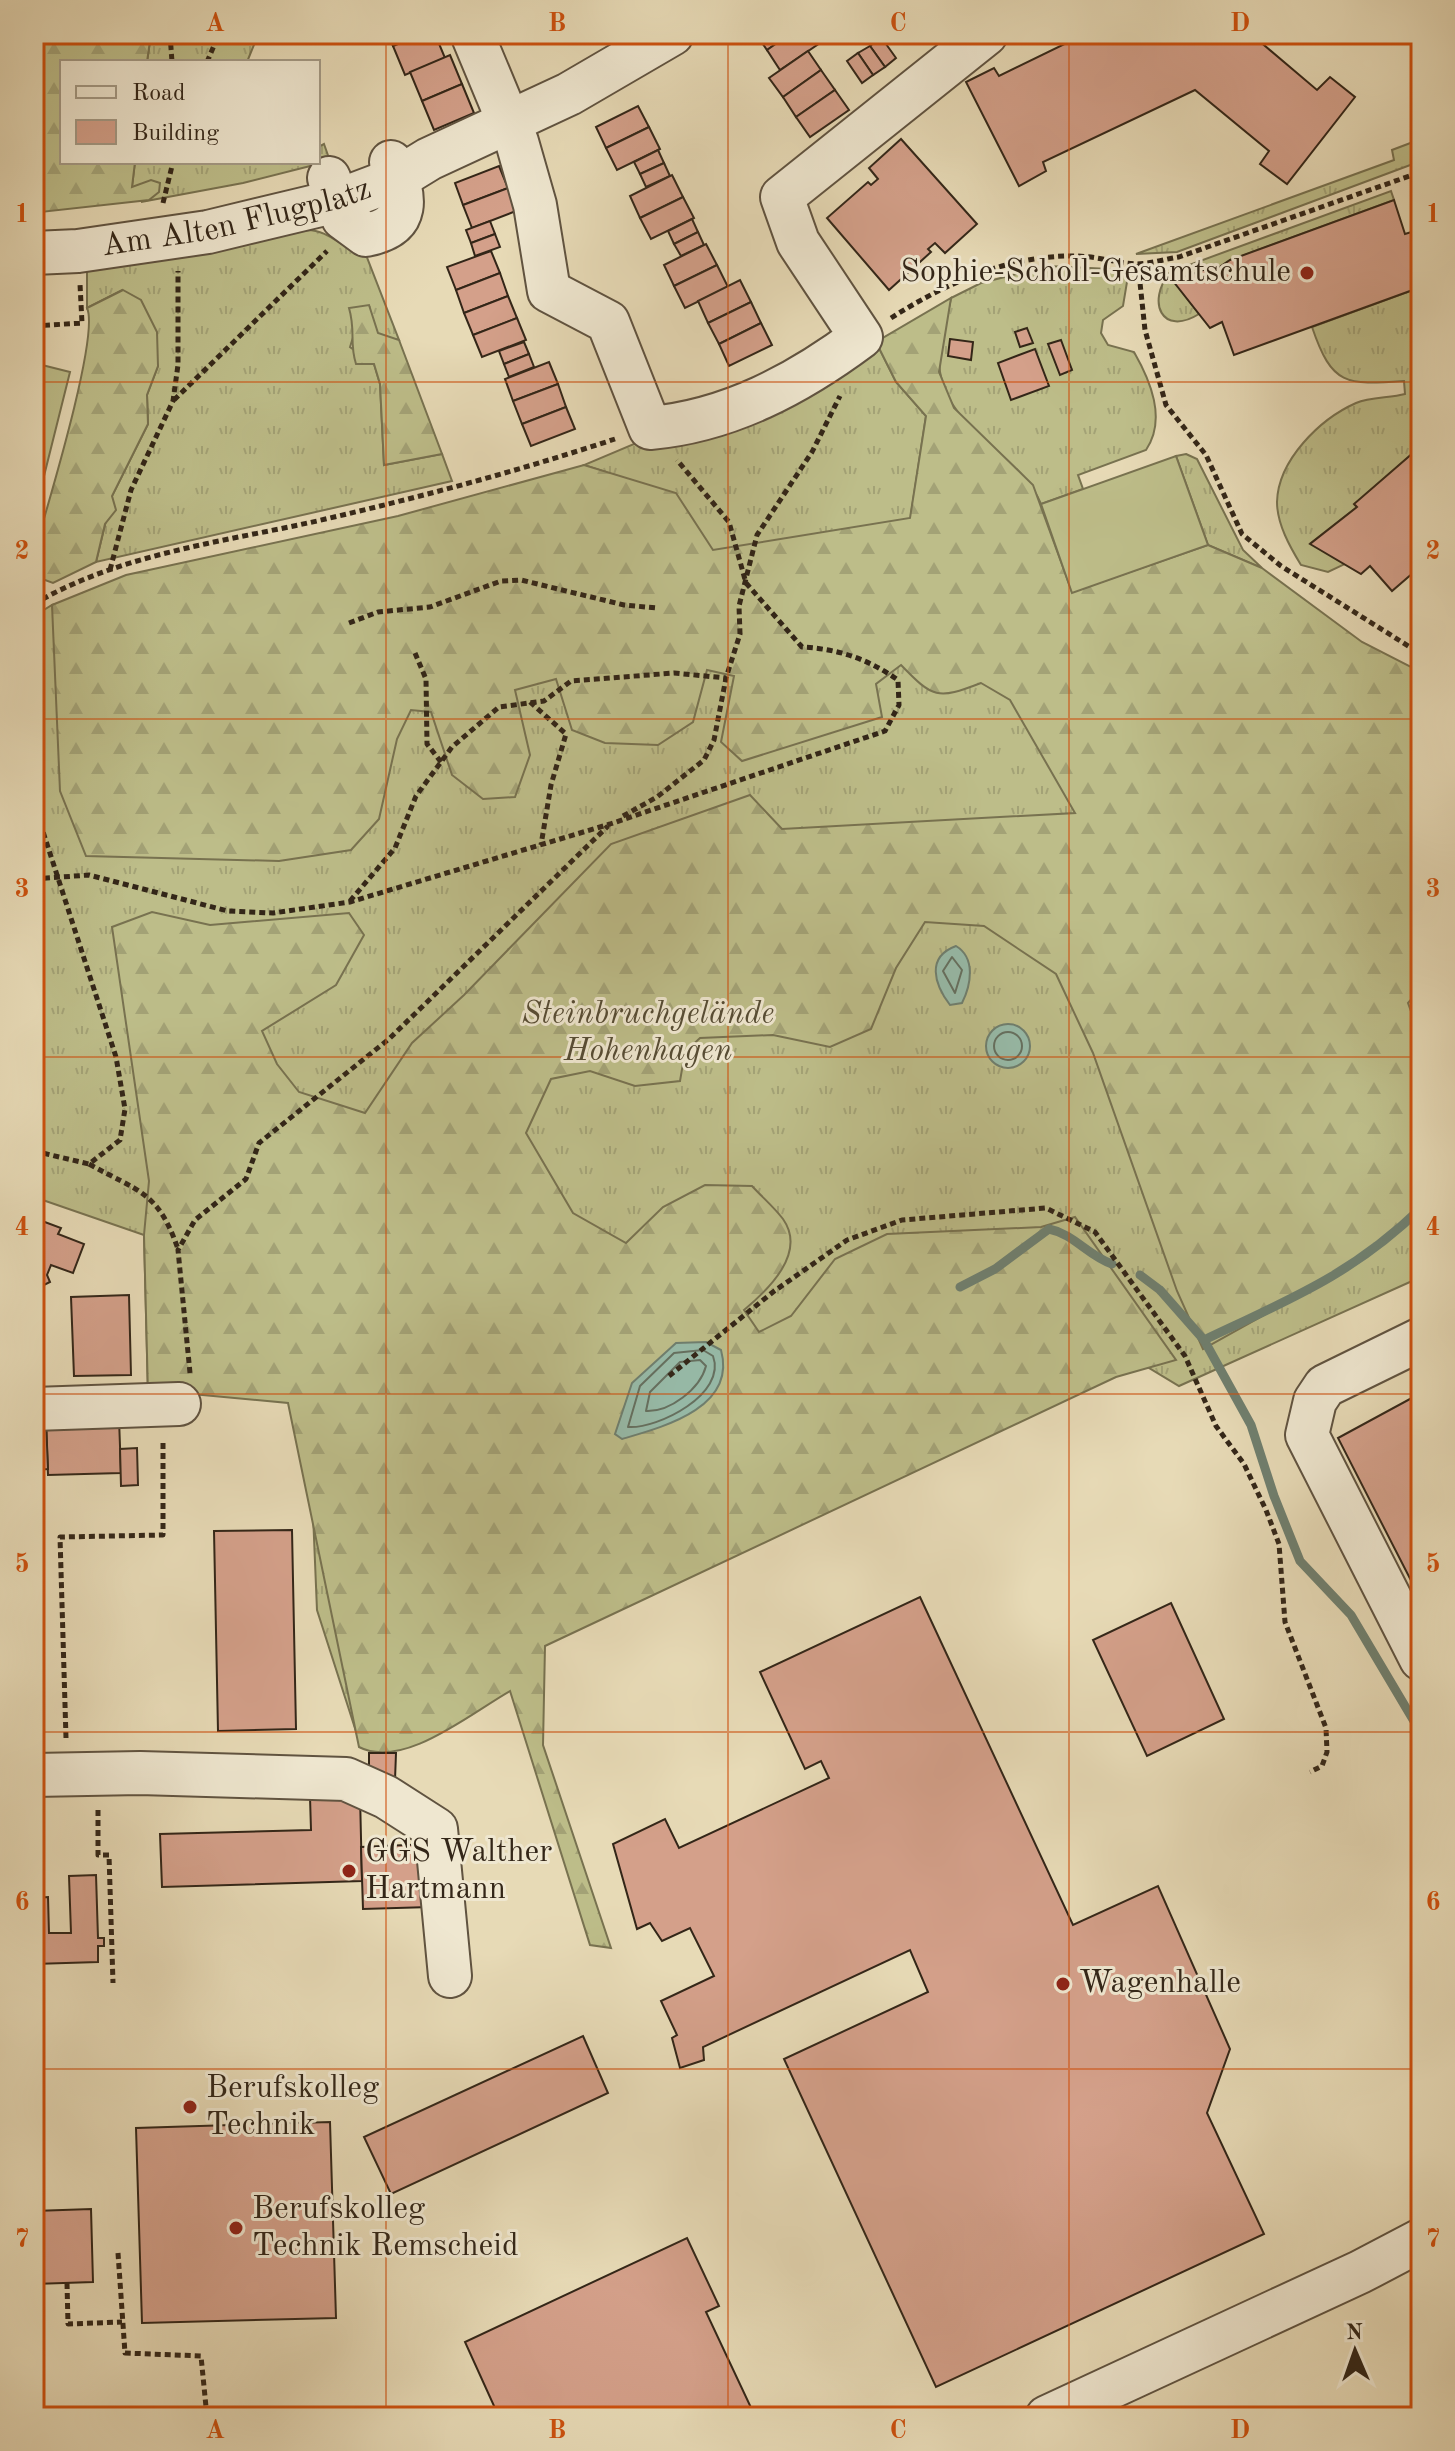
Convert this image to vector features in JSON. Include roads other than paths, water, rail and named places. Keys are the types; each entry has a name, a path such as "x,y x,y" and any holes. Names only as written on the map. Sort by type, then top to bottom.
{"street":[{"path":"472,34 510,124 535,205 549,291 608,322 650,428 691,424 752,403 829,361 861,337 798,242 782,197 986,34"},
{"name":"Am Alten Flugplatz","path":"34,253 78,251 208,232 406,166 510,124 625,64 672,34"},
{"name":"Am Alten Flugplatz","path":"34,229 164,216 333,190"},
{"path":"1421,1339 1325,1386 1315,1401 1307,1435 1421,1659"},
{"path":"34,1409 170,1404"},
{"path":"51,1774 140,1773 346,1779 418,1816 436,1829 450,1976"},
{"path":"1047,2417 1360,2272 1421,2240"}],"water":[{"path":"956,946 967,957 970,972 962,1003 950,1005 940,988 936,972 940,957"},
{"path":"1008,1024 1023,1031 1030,1046 1023,1061 1008,1068 993,1061 986,1046 993,1031"},
{"path":"706,1342 721,1350 723,1370 718,1387 708,1400 693,1412 657,1428 622,1439 615,1434 632,1383 676,1343"}],"waterway":[{"path":"1204,1340 1344,1269 1421,1208"},
{"path":"960,1287 995,1269 1049,1229 1066,1235 1112,1264"},
{"path":"1140,1275 1160,1290 1204,1340 1251,1425 1274,1496 1300,1561 1351,1615 1421,1733"}],"place":[{"name":"Sophie-Scholl-Gesamtschule","path":"1307,273"},
{"name":"GGS Walther Hartmann","path":"349,1871"},
{"name":"Wagenhalle","path":"1063,1984"},
{"name":"Berufskolleg Technik","path":"190,2107"},
{"name":"Berufskolleg Technik Remscheid","path":"236,2228"}],"park label":[{"name":"Steinbruchgelände Hohenhagen","path":"648,1034"}]}
